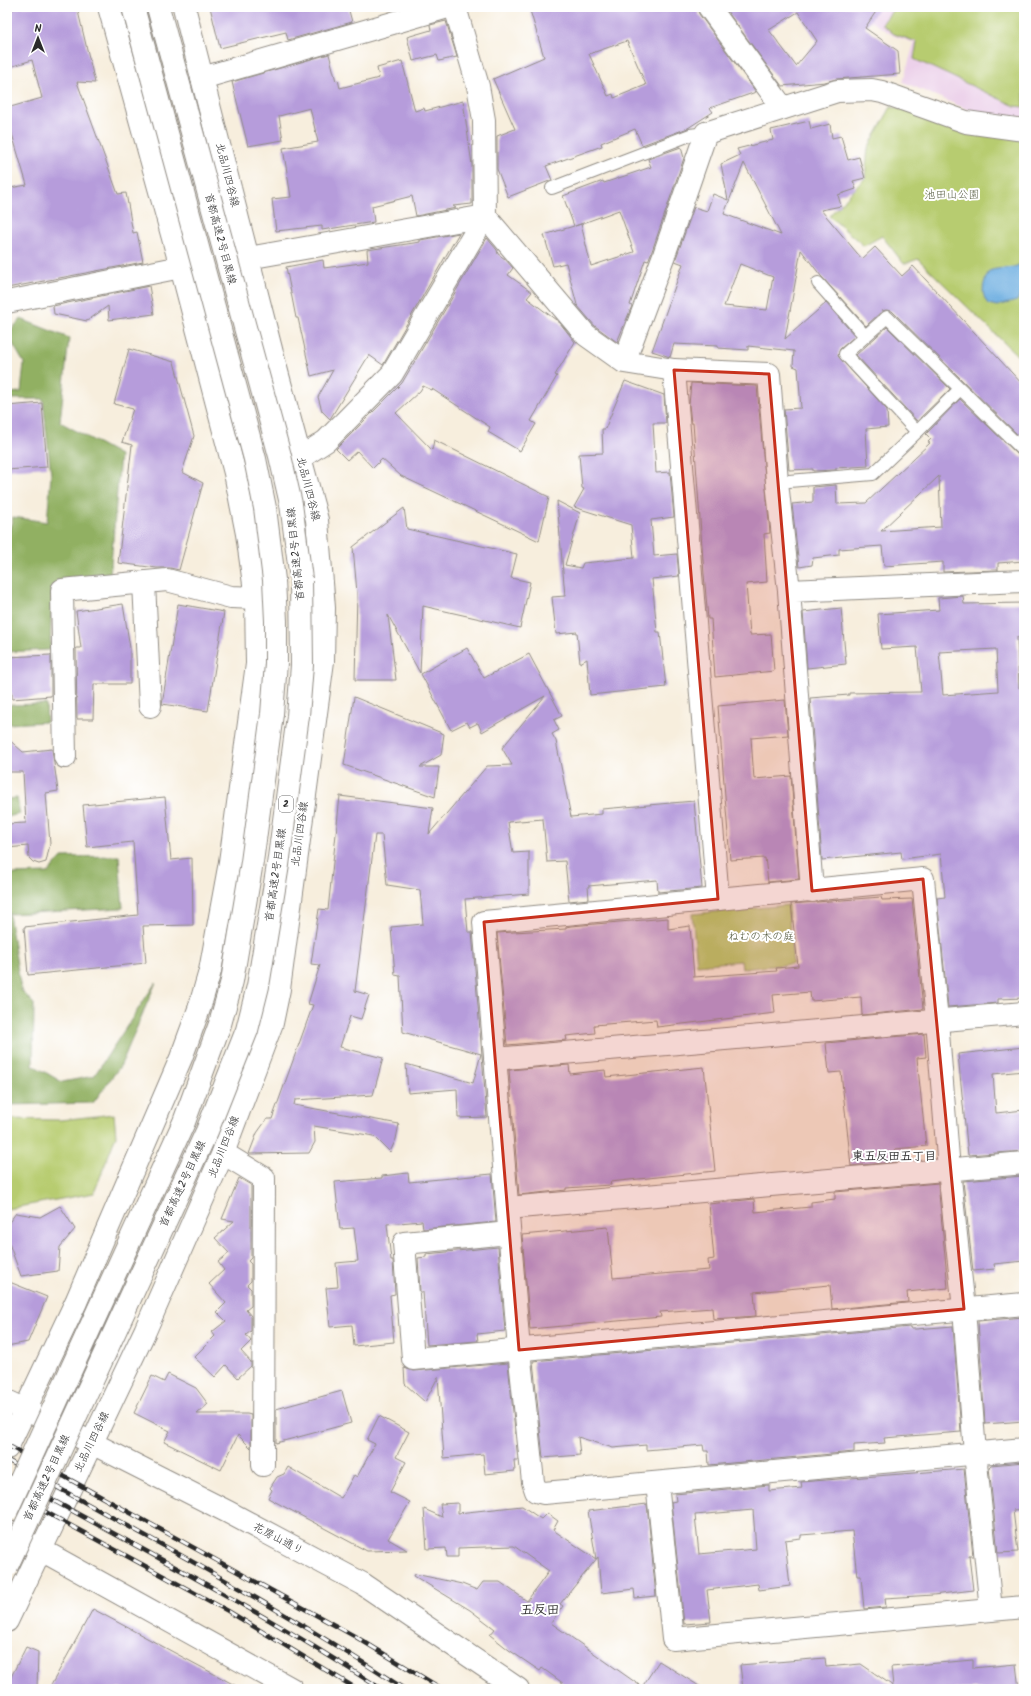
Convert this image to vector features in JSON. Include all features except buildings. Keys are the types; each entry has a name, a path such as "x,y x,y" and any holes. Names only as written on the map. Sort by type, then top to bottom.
{"main road":[{"path":"7,1448 16,1405 76,1302 181,1058 210,971 230,862 257,664 256,598 247,534 235,473 181,267 109,7"},
{"name":"首都高速2号目黒線","path":"7,1510 184,1122 220,1024 232,982 245,907 272,714 276,621 274,580 265,508 255,459 133,7"},
{"name":"首都高速2号目黒線","path":"7,1566 207,1131 247,1030 258,986 268,925 298,716 302,665 301,579 291,504 278,448 158,7"},
{"name":"北品川四谷線","path":"7,1621 145,1331 223,1153 272,1023 279,989 323,661 324,608 317,520 184,7"},
{"path":"202,78 448,7"},
{"path":"300,458 326,441 392,374 485,216 484,120 478,86 455,7"},
{"path":"708,7 782,108"},
{"path":"624,362 664,255 706,133 836,91 872,90 882,92 966,122 1024,130"},
{"path":"248,258 485,216"},
{"path":"485,216 586,335 624,362 674,370 769,374 812,891"},
{"path":"7,302 181,267"},
{"path":"674,370 718,899"},
{"path":"65,757 62,590 167,580 231,597 256,598"},
{"path":"788,591 1024,581"},
{"path":"144,583 150,706"},
{"path":"991,1610 975,1454 964,1309 949,1170 937,1020 923,879 484,922 519,1350 533,1482 536,1491 544,1493 975,1454 1024,1449"},
{"path":"495,1059 1024,1013"},
{"path":"223,1153 264,1178 263,1465"},
{"path":"508,1208 1024,1163"},
{"path":"510,1234 404,1243 413,1360 1024,1304"},
{"name":"花房山通り","path":"16,1405 228,1512 363,1584 518,1689"},
{"path":"657,1483 673,1639 1024,1608"},
{"path":"7,1531 40,1551 292,1689"}],"lane":[{"path":"552,188 690,135 706,133"},
{"path":"818,283 865,336"},
{"path":"917,432 845,354 887,317 1024,451"},
{"path":"777,482 874,474 960,389"}],"highlighted area":[{"path":"674,370 769,374 812,891 923,879 964,1309 519,1350 484,922 718,899"}],"shaded area":[{"path":"849,7 1024,7 1024,118 976,113 903,82 914,43 894,36"}],"green space":[{"path":"895,7 1024,7 1024,107 1015,106 914,59 917,42 894,34 882,24"},
{"name":"池田山公園","path":"891,107 1024,137 1024,362 918,259 904,264 882,236 864,246 829,216 865,178 868,148"},
{"path":"21,319 69,338 60,422 120,455 110,577 52,586 50,650 7,652 7,539 13,517 47,522 51,475 43,399 7,399 7,393 21,392 24,363 7,334"},
{"path":"46,704 47,722 7,724 7,705"},
{"path":"17,798 20,814 7,817 7,799"},
{"path":"119,856 123,908 9,914 21,990 34,1004 33,1065 62,1082 94,1076 156,982 121,1065 93,1103 7,1105 7,870 10,874 48,873 62,857"},
{"name":"ねむの木の庭","path":"788,905 793,964 742,969 741,961 697,965 692,914"},
{"path":"114,1114 116,1136 94,1193 7,1209 7,1119 60,1120"}],"water":[{"path":"1024,261 1024,286 1017,301 997,306 988,304 984,296 983,288 989,271 1016,266"}],"railway":[{"path":"7,1445 356,1637 442,1689"},
{"path":"7,1460 158,1542 257,1599 307,1628 404,1689"},
{"path":"7,1475 243,1605 290,1632 381,1689"},
{"path":"7,1491 228,1611 357,1689"}],"district":[{"name":"東五反田五丁目","path":"894,1156"},
{"name":"五反田","path":"540,1610"}]}
